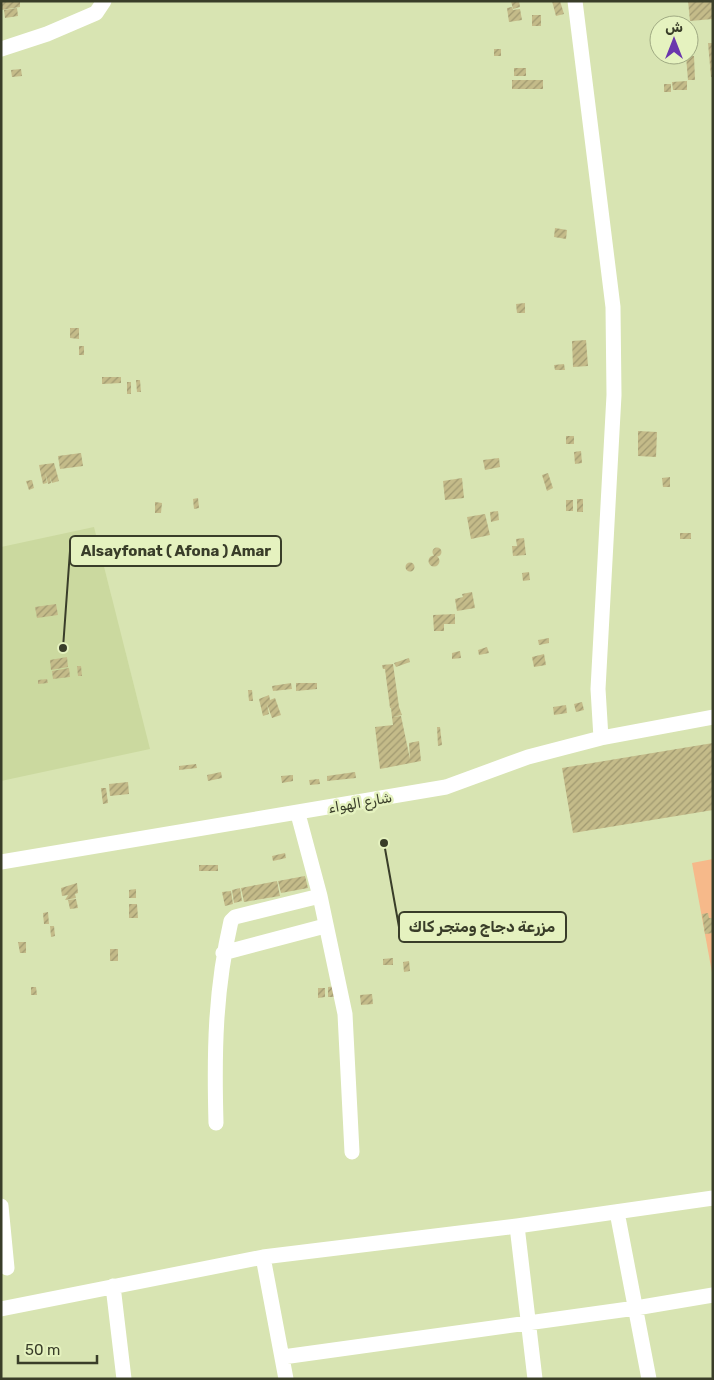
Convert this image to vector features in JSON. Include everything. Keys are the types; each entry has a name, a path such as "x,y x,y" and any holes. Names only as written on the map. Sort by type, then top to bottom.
{"street":[{"path":"1,48 47,34 96,12 104,1"},
{"path":"575,1 612,307 614,395 598,689 601,738"},
{"name":"شارع الهواء","path":"1,862 298,814 446,787 528,757 601,738 713,717"},
{"path":"298,814 320,896 345,1014 352,1152"},
{"path":"216,1123 214,1053 217,995 230,921 235,917 320,896"},
{"path":"223,953 325,926"},
{"path":"1,1309 263,1257 517,1226 713,1198"},
{"path":"1,1206 7,1268"},
{"path":"617,1212 649,1379"},
{"path":"517,1226 535,1379"},
{"path":"263,1257 286,1379"},
{"path":"114,1286 124,1379"},
{"path":"283,1358 636,1308 713,1295"}],"shaded area":[{"path":"94,527 150,749 1,781 1,547"},
{"path":"713,859 713,978 692,863"}],"building":[{"path":"1,1 20,1 20,7 1,10"},
{"path":"511,1 519,1 520,7 513,9"},
{"path":"552,1 560,1 564,14 556,16"},
{"path":"688,1 713,1 713,19 699,20 699,15 689,15"},
{"path":"512,7 513,10 520,9 522,20 509,22 507,8"},
{"path":"17,8 18,16 5,18 4,10"},
{"path":"532,15 541,15 541,26 532,26"},
{"path":"708,43 713,43 713,77 711,77"},
{"path":"494,49 501,49 501,56 494,56"},
{"path":"687,65 694,65 695,80 688,80"},
{"path":"514,68 526,68 526,76 514,76"},
{"path":"21,69 22,76 12,77 11,70"},
{"path":"512,80 543,80 543,89 512,89"},
{"path":"687,81 687,90 673,90 672,82"},
{"path":"664,84 671,84 671,92 664,92"},
{"path":"555,228 567,230 566,239 554,237"},
{"path":"525,303 525,313 517,313 516,304"},
{"path":"70,328 79,328 79,339 70,338"},
{"path":"586,340 588,366 573,367 572,341"},
{"path":"79,346 84,346 84,355 79,355"},
{"path":"564,364 565,370 555,370 554,365"},
{"path":"102,377 121,377 121,383 102,384"},
{"path":"136,380 140,380 141,392 137,392"},
{"path":"127,382 131,382 131,394 127,394"},
{"path":"638,431 657,432 656,457 638,456"},
{"path":"566,436 574,436 574,444 566,444"},
{"path":"581,451 582,463 575,464 574,452"},
{"path":"81,453 83,466 60,469 58,456"},
{"path":"499,458 500,467 485,470 483,460"},
{"path":"54,463 59,481 52,483 50,477 51,483 48,484 45,472 47,483 43,484 39,465"},
{"path":"548,473 553,488 547,491 542,475"},
{"path":"670,477 670,487 663,487 662,478"},
{"path":"462,478 464,498 445,500 443,481"},
{"path":"32,480 34,488 29,490 26,481"},
{"path":"198,498 199,508 194,509 193,499"},
{"path":"577,499 583,499 583,512 577,512"},
{"path":"566,500 573,500 573,511 566,511"},
{"path":"155,502 162,503 161,513 155,513"},
{"path":"498,511 499,520 491,522 490,512"},
{"path":"485,514 490,535 471,539 467,517"},
{"path":"680,533 691,533 691,539 680,539"},
{"path":"524,538 526,555 513,556 512,546 517,546 516,539"},
{"path":"437,548 441,552 437,556 433,552"},
{"path":"434,555 440,561 434,567 428,561"},
{"path":"410,562 415,567 410,572 405,567"},
{"path":"529,572 530,580 523,581 522,573"},
{"path":"472,592 475,608 457,611 455,599 463,597 462,594"},
{"path":"56,604 58,615 37,618 35,607"},
{"path":"455,614 455,624 444,624 444,631 434,631 433,615"},
{"path":"549,638 549,643 539,645 538,640"},
{"path":"487,647 489,653 479,655 478,650"},
{"path":"460,651 461,658 452,659 452,653"},
{"path":"544,654 546,665 534,667 532,657"},
{"path":"67,657 68,667 51,670 50,660"},
{"path":"409,658 410,662 396,667 394,663"},
{"path":"393,664 399,707 390,708 385,669 383,669 382,665"},
{"path":"77,666 81,666 82,676 78,676"},
{"path":"69,668 70,677 53,679 52,671"},
{"path":"47,679 48,683 38,684 38,680"},
{"path":"291,683 292,689 273,691 272,686"},
{"path":"296,683 317,683 317,689 296,691"},
{"path":"248,690 252,690 253,701 249,701"},
{"path":"269,695 270,700 275,698 281,715 272,718 267,704 269,714 263,716 259,699"},
{"path":"582,702 584,710 576,712 574,704"},
{"path":"566,705 567,713 554,715 553,707"},
{"path":"399,707 402,715 392,717 391,708"},
{"path":"401,716 410,759 409,743 419,741 421,761 380,769 375,727 393,725 392,717"},
{"path":"437,727 440,727 442,745 438,746"},
{"path":"713,743 713,810 573,833 562,768"},
{"path":"196,764 197,768 179,770 179,766"},
{"path":"221,772 222,778 208,781 207,775"},
{"path":"355,772 356,778 327,781 327,776"},
{"path":"293,775 293,781 282,783 281,776"},
{"path":"319,779 320,784 310,785 309,780"},
{"path":"128,782 129,794 110,796 109,784"},
{"path":"101,788 106,788 108,803 103,804"},
{"path":"285,853 286,858 273,861 272,856"},
{"path":"199,865 218,865 218,871 199,871"},
{"path":"305,876 308,888 281,893 278,881"},
{"path":"277,881 280,896 244,902 241,888"},
{"path":"77,883 78,893 75,894 76,898 65,900 68,895 62,896 61,888"},
{"path":"240,888 242,901 234,903 232,890"},
{"path":"136,889 136,898 129,898 129,890"},
{"path":"231,891 233,904 225,906 222,892"},
{"path":"76,899 78,908 70,909 68,900"},
{"path":"129,904 137,904 138,918 129,918"},
{"path":"48,912 49,924 44,924 43,913"},
{"path":"708,913 709,918 712,918 713,933 705,934 702,914"},
{"path":"50,926 54,926 55,936 51,937"},
{"path":"18,942 26,942 26,953 20,953"},
{"path":"110,949 118,949 118,961 110,961"},
{"path":"393,958 393,965 383,965 383,959"},
{"path":"409,961 410,971 404,972 403,962"},
{"path":"337,986 338,997 328,997 328,987"},
{"path":"31,987 36,987 37,995 31,995"},
{"path":"318,988 325,988 325,997 318,998"},
{"path":"372,994 373,1004 361,1005 360,995"}],"place":[{"name":"Alsayfonat ( Afona ) Amar","path":"63,648"},
{"name":"مزرعة دجاج ومتجر كاك","path":"384,843"}]}
